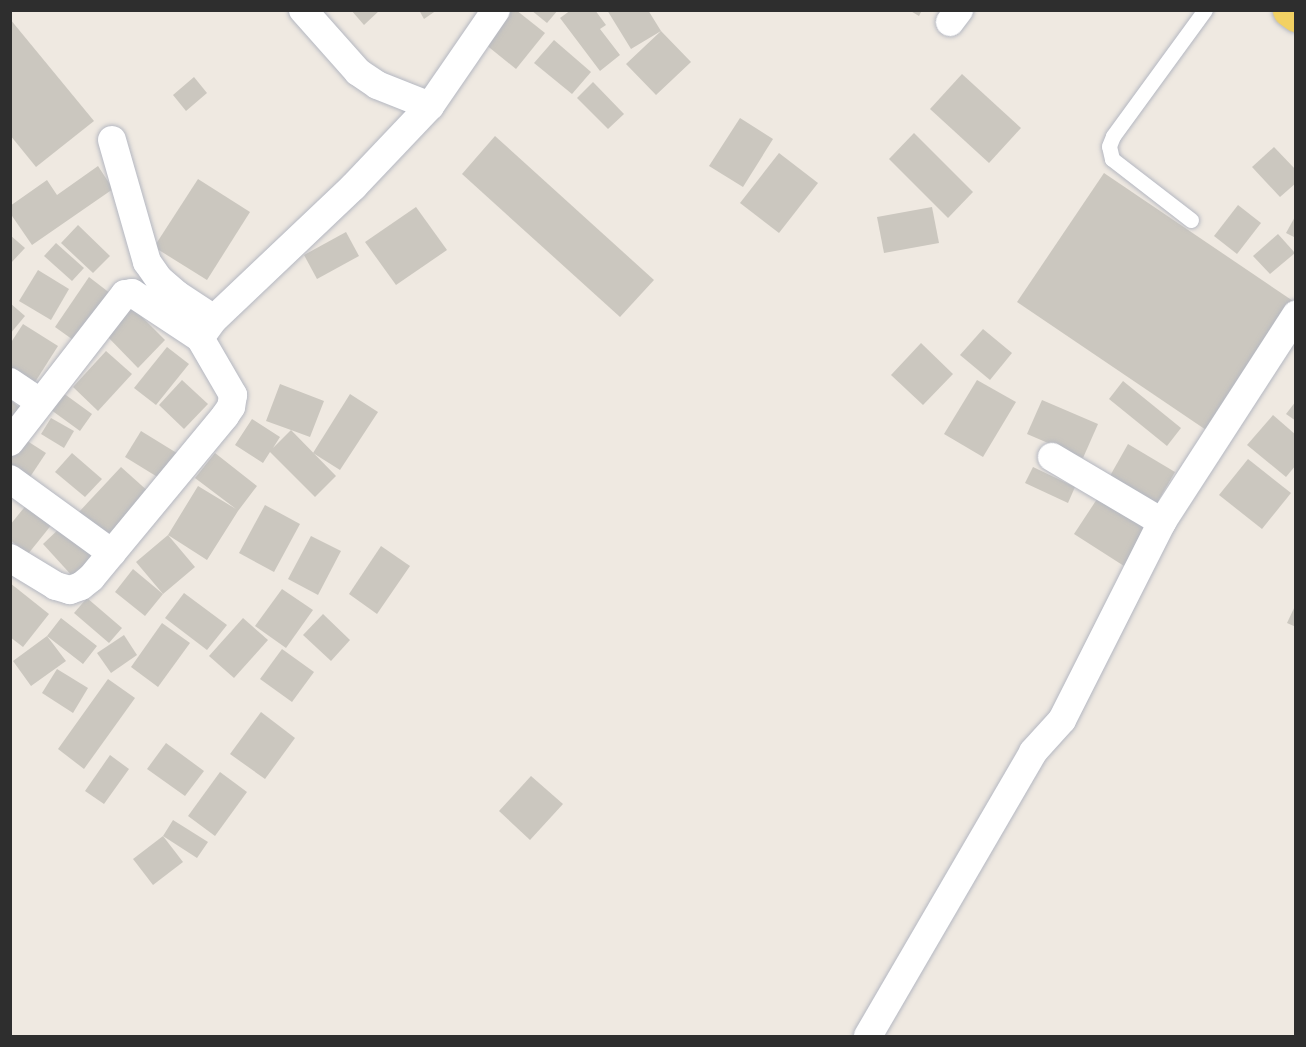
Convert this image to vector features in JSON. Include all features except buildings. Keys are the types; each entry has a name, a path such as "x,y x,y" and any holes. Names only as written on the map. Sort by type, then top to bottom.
{"main road":[{"path":"1289,10 1296,15"}],"street":[{"path":"303,10 358,72 376,85 430,106"},
{"path":"207,328 354,186 430,106 496,10"},
{"path":"10,558 56,586 70,590 81,586 91,578 112,553 231,407 233,395 207,328 159,279 147,262 112,140"},
{"path":"10,442 125,294 138,295 207,328"},
{"path":"868,1036 1033,752 1041,741 1058,727 1162,522 1296,315"},
{"path":"10,382 40,402"},
{"path":"1052,458 1162,522"},
{"path":"10,479 112,553"}],"lane":[{"path":"1191,220 1112,159 1109,146 1113,136 1205,10"}]}
